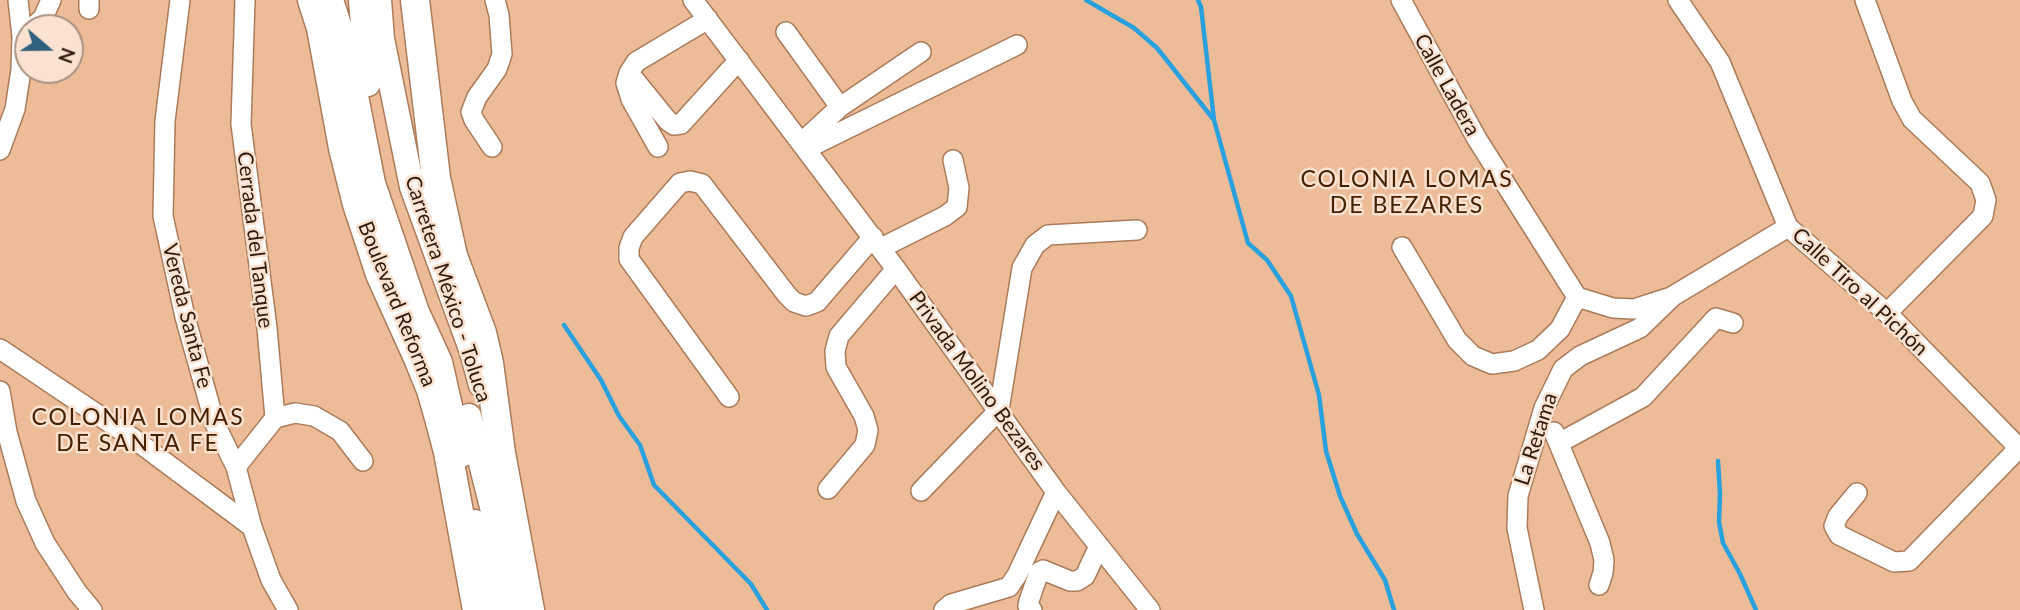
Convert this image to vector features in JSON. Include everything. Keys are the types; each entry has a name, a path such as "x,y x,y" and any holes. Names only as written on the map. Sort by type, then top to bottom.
{"highway":[{"name":"Boulevard Reforma","path":"319,0 327,61 350,178 380,274 437,408 448,452 477,610"},
{"path":"415,0 436,178 453,256 482,333 489,363 501,453 530,610"}],"main road":[{"path":"319,0 347,50 373,183 417,312 440,362 449,394 492,610"},
{"path":"361,0 367,80 386,169 473,429 505,558 513,610"},
{"name":"Carretera México - Toluca","path":"379,0 382,39 412,187 472,352 501,453"}],"street":[{"name":"Vereda Santa Fe","path":"180,0 165,121 163,216 185,317 215,424 236,467 252,527 271,580 288,610"},
{"name":"Cerrada del Tanque","path":"245,0 241,124 267,328 275,418"},
{"path":"492,147 471,112 502,54 495,0"},
{"name":"Privada Molino Bezares","path":"693,0 877,243 1056,492 1150,610"},
{"name":"Calle Ladera","path":"1401,0 1477,139 1577,297"},
{"name":"Calle Tiro al Pichón","path":"1678,0 1720,62 1788,227 1887,313 2020,449"},
{"path":"1865,0 1902,101 1912,119 1980,183 1986,200 1983,216 1887,313"},
{"path":"658,147 631,99 626,83 629,73 636,62 708,19"},
{"path":"786,32 840,107"},
{"path":"803,146 1017,45"},
{"path":"803,146 840,107 921,52"},
{"path":"629,73 674,125 681,124 739,60"},
{"path":"0,150 15,109 19,84"},
{"path":"729,397 629,259 633,237 680,183 690,181 702,184 787,295 794,302 806,306 817,302 877,243 945,216 957,207 959,188 953,160"},
{"name":"La Retama","path":"1534,610 1517,528 1518,496 1544,408 1563,369 1580,356 1640,328 1673,296 1788,227"},
{"path":"921,491 999,410 1022,268 1035,245 1048,235 1137,230"},
{"path":"1402,247 1457,340 1473,356 1492,364 1514,360 1538,350 1560,329 1577,297 1613,308 1634,309 1673,296"},
{"path":"828,489 865,445 868,430 836,367 835,351 839,336 896,269"},
{"path":"1559,443 1643,397 1716,318 1733,323"},
{"path":"0,349 134,439 252,527"},
{"path":"0,391 6,432 26,501 45,543 92,610"},
{"path":"1544,408 1600,543 1604,560 1599,585"},
{"path":"236,467 275,418 295,413 314,416 340,431 363,461"},
{"path":"1857,493 1838,516 1834,526 1839,535 1894,562 1909,561 2020,449"},
{"path":"944,610 951,604 1009,587 1056,492"},
{"path":"1032,610 1028,601 1039,572 1043,570 1070,581 1077,581 1084,576 1099,547"}],"waterway":[{"path":"1086,0 1134,28 1157,48 1214,120"},
{"path":"1198,0 1214,120 1248,243 1267,260 1291,296 1319,395 1326,451 1340,496 1357,534 1385,580 1394,610"},
{"path":"564,325 601,380 619,416 640,445 654,485 751,584 767,610"},
{"path":"1718,461 1719,522 1723,543 1756,610"}],"district":[{"name":"COLONIA LOMAS DE BEZARES","path":"1407,193"},
{"name":"COLONIA LOMAS DE SANTA FE","path":"138,431"}]}
